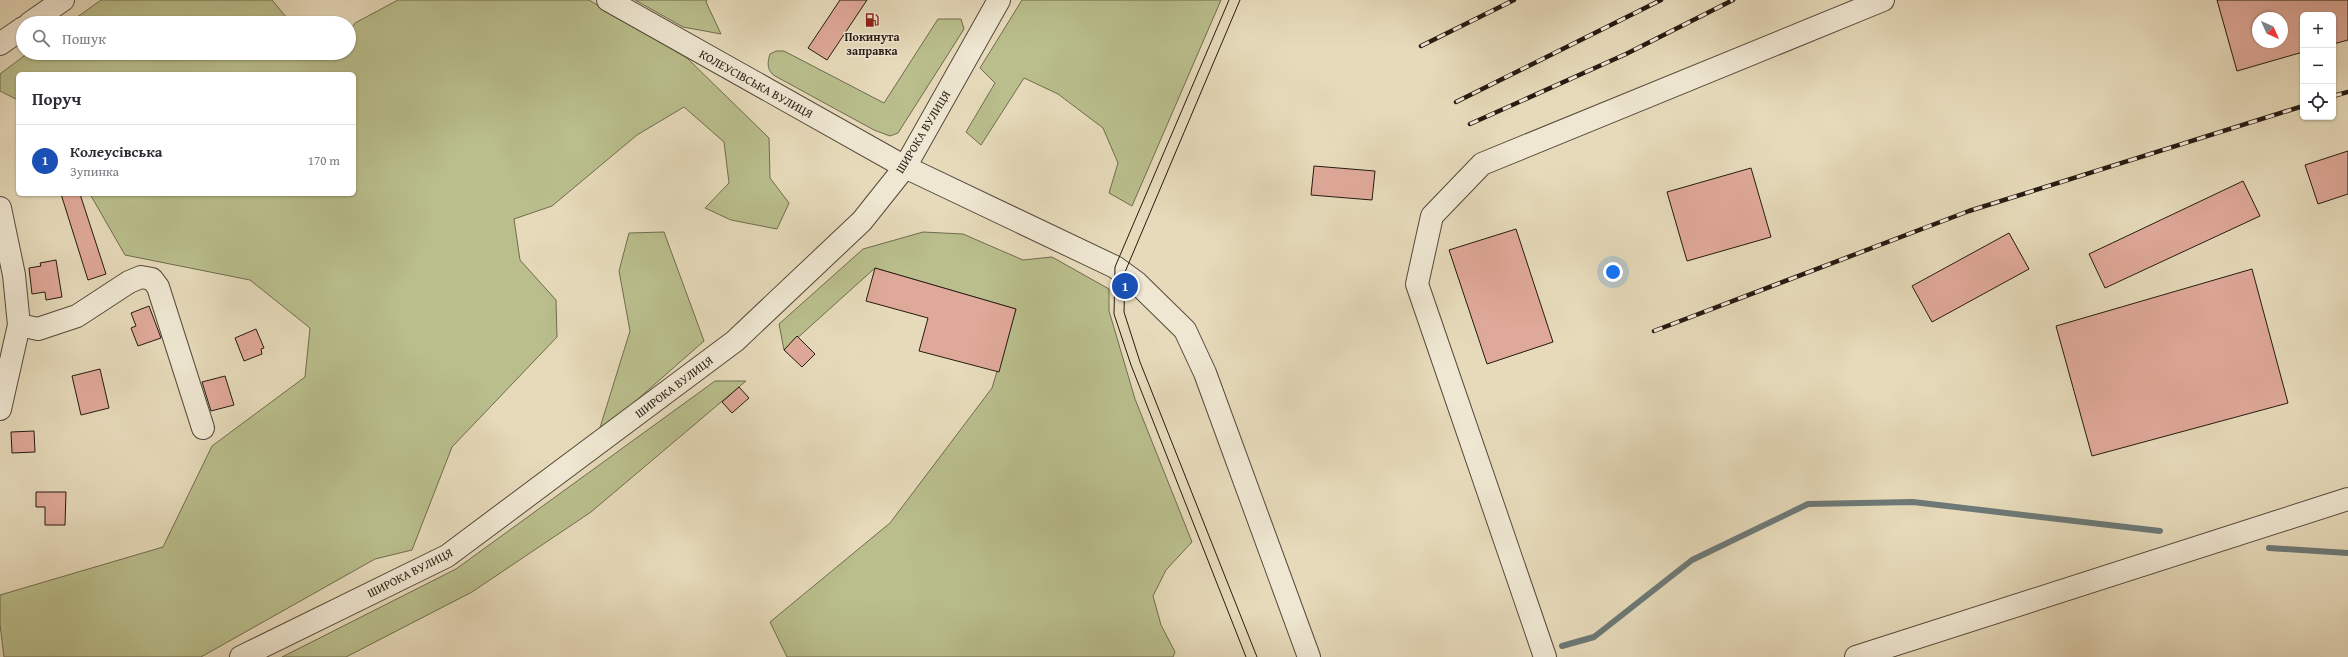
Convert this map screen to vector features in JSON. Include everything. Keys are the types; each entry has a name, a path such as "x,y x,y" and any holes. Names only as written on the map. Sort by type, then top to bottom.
{"street":[{"path":"40,16 63,0"},
{"name":"КОЛЕУСІВСЬКА ВУЛИЦЯ","path":"608,0 905,166 1125,272 1185,330 1205,373 1309,657"},
{"name":"ШИРОКА ВУЛИЦЯ","path":"241,657 447,556 735,341 862,221 905,166 999,0"},
{"path":"1545,657 1417,284 1432,216 1482,164 1883,0"},
{"path":"0,44 16,33"},
{"path":"0,208 14,275 19,325 0,409"},
{"path":"19,325 38,329 77,316 129,282 141,277 152,279 158,287 203,428"},
{"path":"1856,657 2348,499"}],"green space":[{"path":"101,0 272,0 285,16 79,16"},
{"path":"398,0 589,0 687,58 769,138 770,178 789,203 777,229 731,220 705,208 729,183 724,142 684,107 637,135 552,206 514,219 520,260 556,300 557,337 452,447 412,550 375,559 201,657 4,657 0,624 0,595 163,547 212,446 305,377 310,328 250,280 125,255 91,196 356,196 356,72 16,72 16,99 0,91 0,74 19,60 356,60 356,22"},
{"path":"635,0 707,0 706,2 721,34 683,27"},
{"path":"1022,0 1221,0 1132,206 1109,193 1118,163 1103,128 1058,94 1024,78 981,145 966,132 995,83 980,68"},
{"path":"938,19 961,19 964,29 898,133 890,136 874,130 775,76 769,69 768,61 770,54 776,51 784,51 884,103"},
{"path":"664,232 704,341 598,434 630,331 619,271 629,233"},
{"path":"923,232 963,234 1023,260 1052,257 1109,289 1109,311 1135,399 1192,542 1166,570 1153,596 1161,625 1175,652 1173,657 787,657 770,622 890,523 992,388 1016,309 875,268 784,350 779,324 863,249"},
{"path":"715,381 746,381 591,512 472,592 346,657 282,657 456,569"}],"building":[{"path":"840,0 867,0 827,60 808,48"},
{"path":"2217,0 2348,0 2348,40 2336,43 2336,12 2300,12 2300,53 2237,71"},
{"path":"2348,151 2348,194 2318,204 2305,165"},
{"path":"1314,166 1375,171 1372,200 1311,195"},
{"path":"1751,168 1771,237 1687,261 1667,192"},
{"path":"2243,181 2260,216 2105,288 2089,254"},
{"path":"62,196 81,196 106,274 88,280"},
{"path":"1516,229 1553,342 1487,364 1449,250"},
{"path":"2009,233 2029,269 1932,322 1912,286"},
{"path":"56,260 62,297 46,300 45,292 32,294 29,268 41,266 40,263"},
{"path":"875,268 1016,309 999,372 919,351 928,318 866,301"},
{"path":"2252,269 2288,403 2092,456 2056,326"},
{"path":"149,306 161,338 138,346 131,328 136,326 131,313"},
{"path":"256,329 264,348 261,349 262,354 244,361 235,338"},
{"path":"797,336 815,354 802,367 784,350"},
{"path":"100,369 109,408 81,415 72,376"},
{"path":"225,376 234,405 211,411 202,382"},
{"path":"739,387 749,398 732,413 722,402"},
{"path":"34,431 35,452 12,453 11,432"},
{"path":"36,492 66,492 65,525 45,525 45,507 36,507"}],"waterway":[{"path":"1562,646 1594,637 1692,560 1808,504 1913,502 2160,531"},
{"path":"2269,548 2348,553"}],"tram line":[{"path":"1229,0 1115,267 1114,314 1131,365 1246,657"},
{"path":"1240,0 1125,272 1124,312 1140,362 1257,657"}],"railway":[{"path":"1421,46 1514,0"},
{"path":"1456,102 1661,0"},
{"path":"1470,124 1626,54 1733,0"},
{"path":"2336,95 2348,92"},
{"path":"1654,331 1969,211 2300,107"}],"place":[{"name":"Покинута заправка","path":"872,20"},
{"name":"Колеусівська","path":"1125,286"}]}
